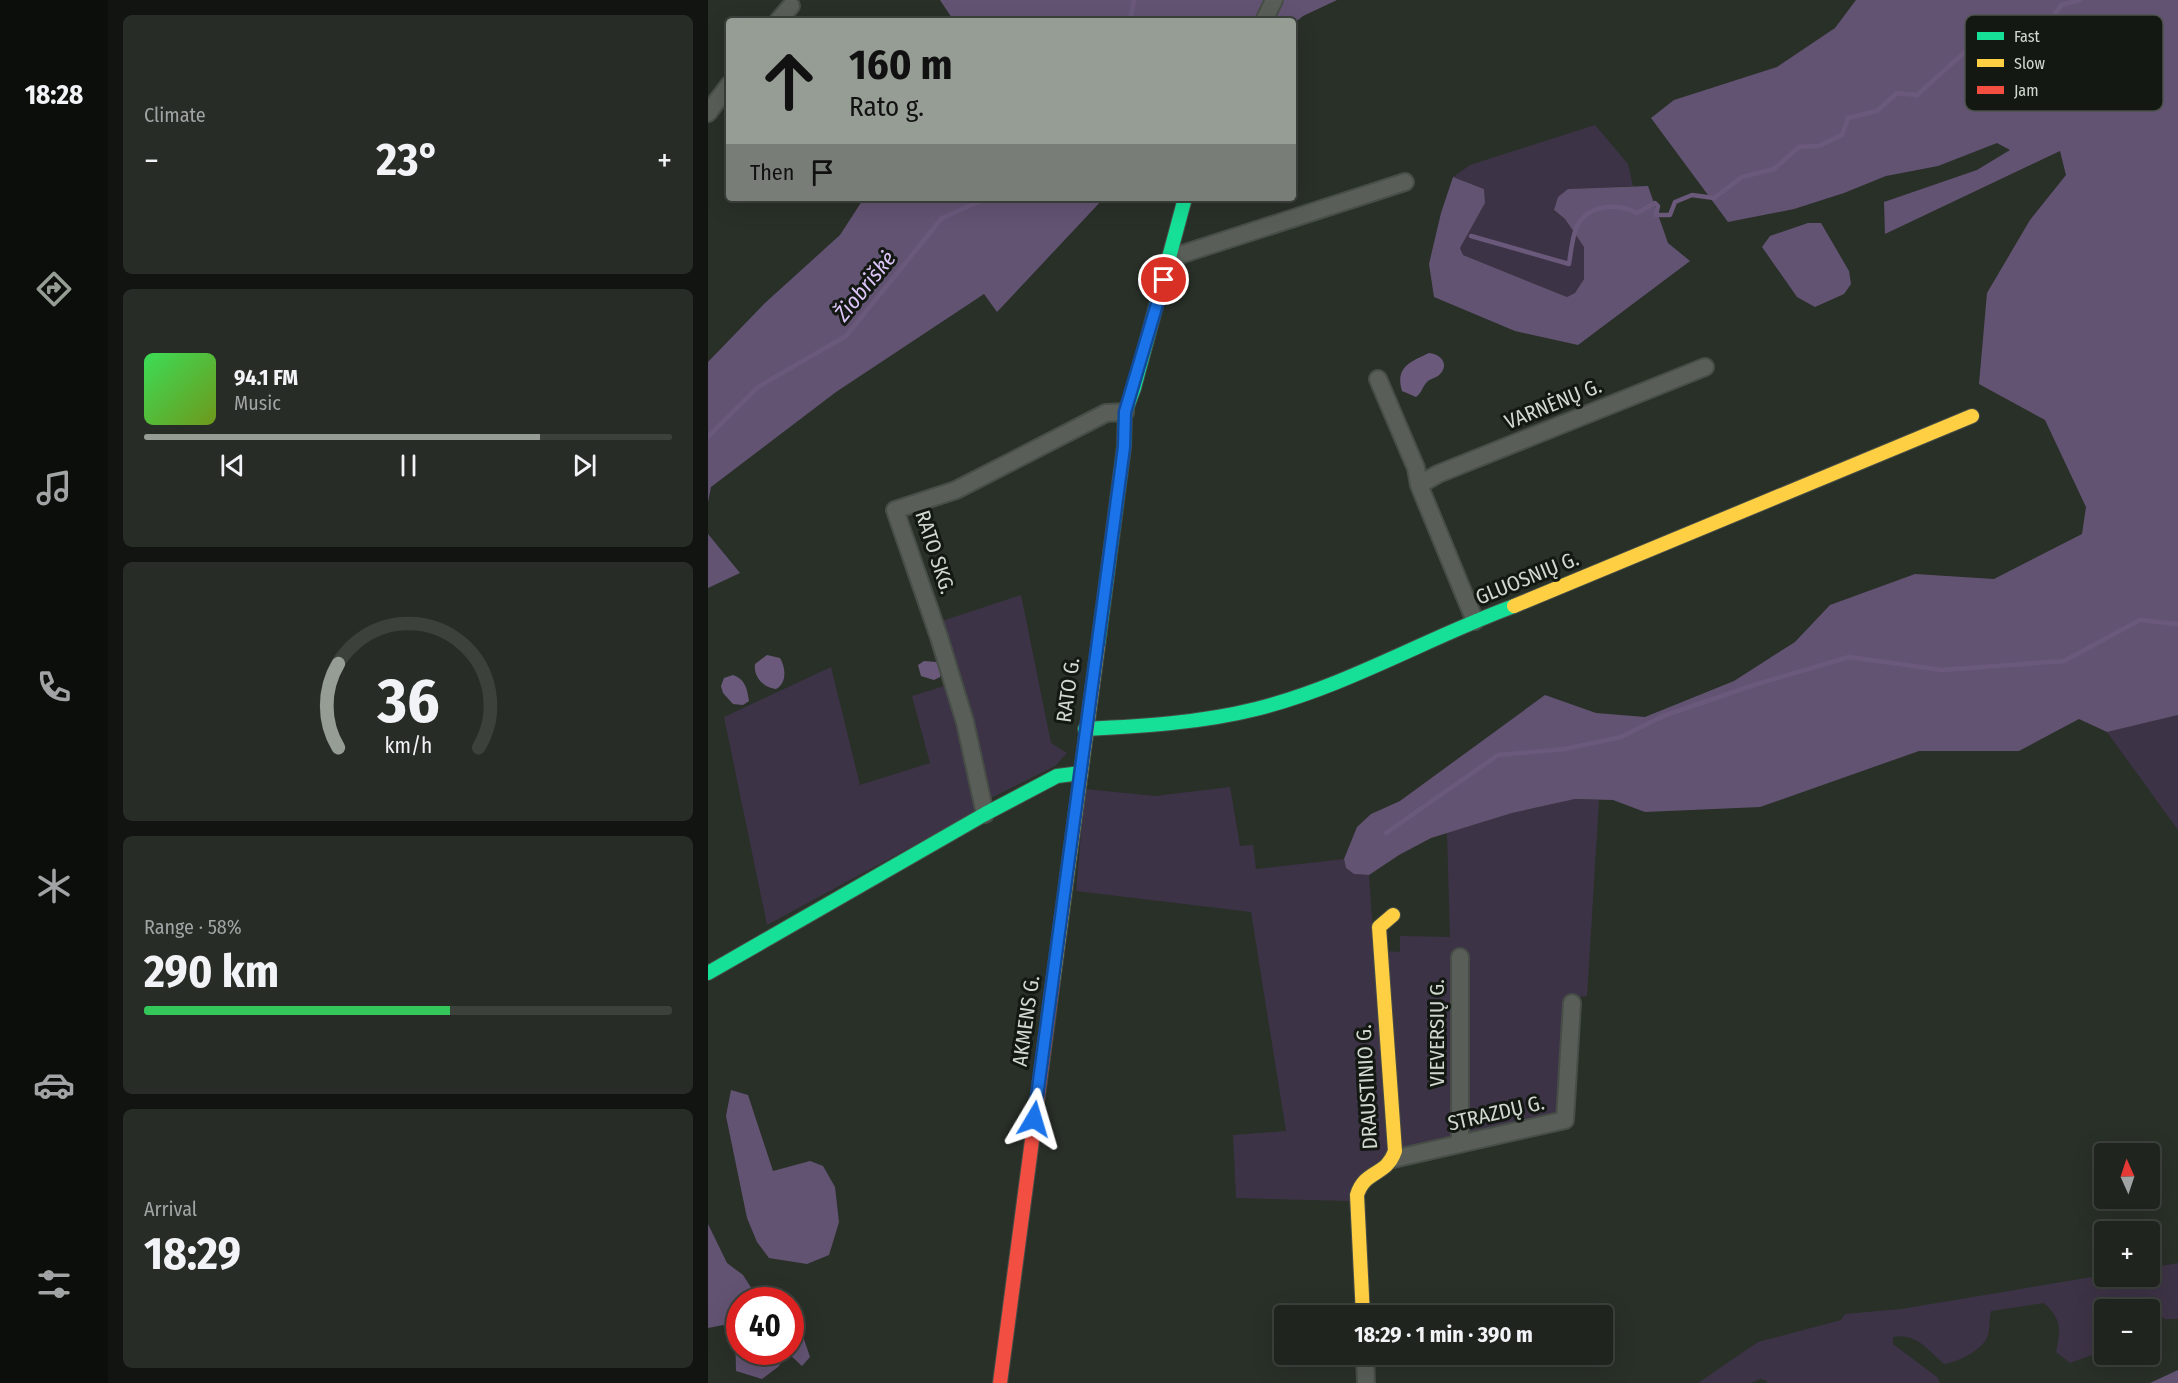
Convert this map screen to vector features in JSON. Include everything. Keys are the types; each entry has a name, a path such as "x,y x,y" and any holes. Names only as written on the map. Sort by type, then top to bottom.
{"street":[{"path":"1265,18 1274,0"},
{"path":"780,18 790,6"},
{"path":"708,113 726,89"},
{"path":"1170,258 1405,182"},
{"name":"RATO G.","path":"1081,773 1124,447 1125,412 1134,388 1184,201"},
{"name":"VARNĖNŲ G.","path":"1419,484 1438,474 1705,367"},
{"path":"1378,379 1416,468 1419,484 1475,621"},
{"name":"RATO SKG.","path":"985,814 962,711 895,510 956,490 1106,413 1125,412"},
{"name":"GLUOSNIŲ G.","path":"1085,729 1140,726 1226,716 1301,695 1972,416"},
{"path":"708,973 985,814 1057,776 1081,773"},
{"name":"AKMENS G.","path":"1000,1383 1081,773"},
{"name":"DRAUSTINIO G.","path":"1362,1305 1357,1196 1359,1185 1368,1176 1386,1170 1395,1151 1379,927 1393,915"},
{"name":"VIEVERSIŲ G.","path":"1460,957 1460,1144"},
{"name":"STRAZDŲ G.","path":"1393,1159 1565,1120 1572,1003"},
{"path":"1365,1365 1366,1383"}],"shaded area":[{"path":"940,0 1337,0 1296,22 1296,18 952,18"},
{"path":"1856,0 2178,0 2178,715 2107,732 2079,719 2019,751 1919,751 1760,807 1645,812 1613,800 1575,799 1512,813 1431,838 1399,855 1369,875 1354,874 1346,868 1344,859 1357,827 1371,814 1400,801 1545,695 1596,713 1645,717 1734,681 1795,642 1830,605 1915,574 1994,579 2082,534 2086,507 2045,420 1979,384 1987,293 2030,220 2066,175 2060,151 1885,234 1884,202 1977,170 2010,150 1997,143 1938,166 1886,176 1844,193 1794,209 1728,222 1651,118 1674,100 1777,67 1835,28"},
{"path":"1595,125 1628,164 1633,186 1568,189 1554,211 1565,219 1584,247 1584,279 1575,293 1567,297 1463,255 1460,248 1485,203 1484,189 1453,177 1470,165"},
{"path":"1453,177 1484,189 1485,203 1460,248 1463,255 1567,297 1575,293 1584,279 1584,247 1565,219 1554,210 1558,197 1568,189 1648,186 1668,243 1690,261 1578,345 1515,331 1434,297 1429,264 1441,213"},
{"path":"862,201 1101,201 997,312 984,294 836,392 711,487 708,502 708,362 765,303 840,235"},
{"path":"1808,223 1821,223 1849,271 1851,284 1844,294 1815,307 1797,297 1762,247 1770,236"},
{"path":"1429,353 1437,355 1444,363 1441,373 1428,381 1416,397 1402,391 1400,383 1402,371 1410,363"},
{"path":"708,534 740,573 708,588"},
{"path":"1021,595 1051,743 1067,753 1055,766 989,799 939,622"},
{"path":"767,655 780,658 783,666 784,679 776,689 764,684 756,673 755,664"},
{"path":"924,661 936,662 941,666 940,677 934,680 921,676 918,665"},
{"path":"831,667 860,785 930,763 912,696 951,684 976,805 972,814 767,925 724,717"},
{"path":"733,675 743,682 746,688 749,701 743,705 733,704 723,693 721,686 724,678"},
{"path":"2178,715 2178,830 2107,732"},
{"path":"1230,787 1240,846 1253,845 1256,869 1344,859 1346,868 1354,874 1369,875 1388,1153 1349,1201 1236,1198 1233,1135 1286,1131 1251,912 1076,891 1085,789 1155,796"},
{"path":"1575,799 1599,800 1587,996 1563,998 1557,1115 1400,1153 1385,951 1400,952 1400,936 1450,937 1447,833 1512,813"},
{"path":"731,1090 748,1095 773,1171 810,1161 823,1166 835,1187 839,1222 829,1255 807,1264 769,1258 757,1242 747,1218 726,1116"},
{"path":"708,1224 727,1263 743,1275 751,1287 726,1287 726,1326 708,1328"},
{"path":"2178,1263 2178,1319 2165,1319 2160,1316 2160,1299 2094,1299 2092,1355 2070,1363 2056,1352 2059,1325 2054,1314 2044,1303 1991,1311 1989,1332 1981,1346 1963,1358 1949,1363 1944,1364 1922,1344 1909,1337 1893,1337 1893,1344 1937,1377 1940,1383 1767,1383 1761,1379 1751,1383 1698,1383 1758,1342 1841,1320 1845,1314 1901,1309 2094,1277 2094,1287 2160,1287 2160,1266"},
{"path":"804,1339 810,1357 804,1364"},
{"path":"736,1365 780,1365 762,1379 736,1371"},
{"path":"2178,1370 2178,1383 2150,1383"}],"waterway":[{"name":"Žiobriškė","path":"1131,18 1134,0"},
{"path":"2054,15 2061,5 2080,0"},
{"path":"1471,236 1569,264 1575,230 1589,213 1604,207 1621,208 1637,213 1655,203 1658,206 1656,215 1670,215 1675,202 1692,195 1714,198 1742,177 1774,169 1799,147 1819,146 1842,135 1848,118 1877,111 1897,93 1917,95 1965,52"},
{"name":"Žiobriškė","path":"708,437 758,387 846,336 942,218 980,201"},
{"path":"1386,833 1498,755 1565,749 1621,737 1663,716 1757,684 1849,657 1942,670 2064,661 2140,620 2178,624"}],"traffic: fast":[{"path":"1098,645 1124,447 1125,412 1134,388 1184,201"},
{"path":"1085,729 1193,721 1256,709 1355,675 1514,606"},
{"path":"708,973 985,814 1057,776 1081,773"}],"traffic: slow":[{"path":"1514,606 1972,416"},
{"path":"1053,981 1098,645"},
{"path":"1362,1305 1357,1195 1365,1181 1386,1165 1395,1151 1379,927 1393,915"}],"traffic: jam":[{"path":"1000,1383 1053,981"}],"route":[{"path":"1034,1119 1124,447 1125,412 1134,388 1164,280"}]}
